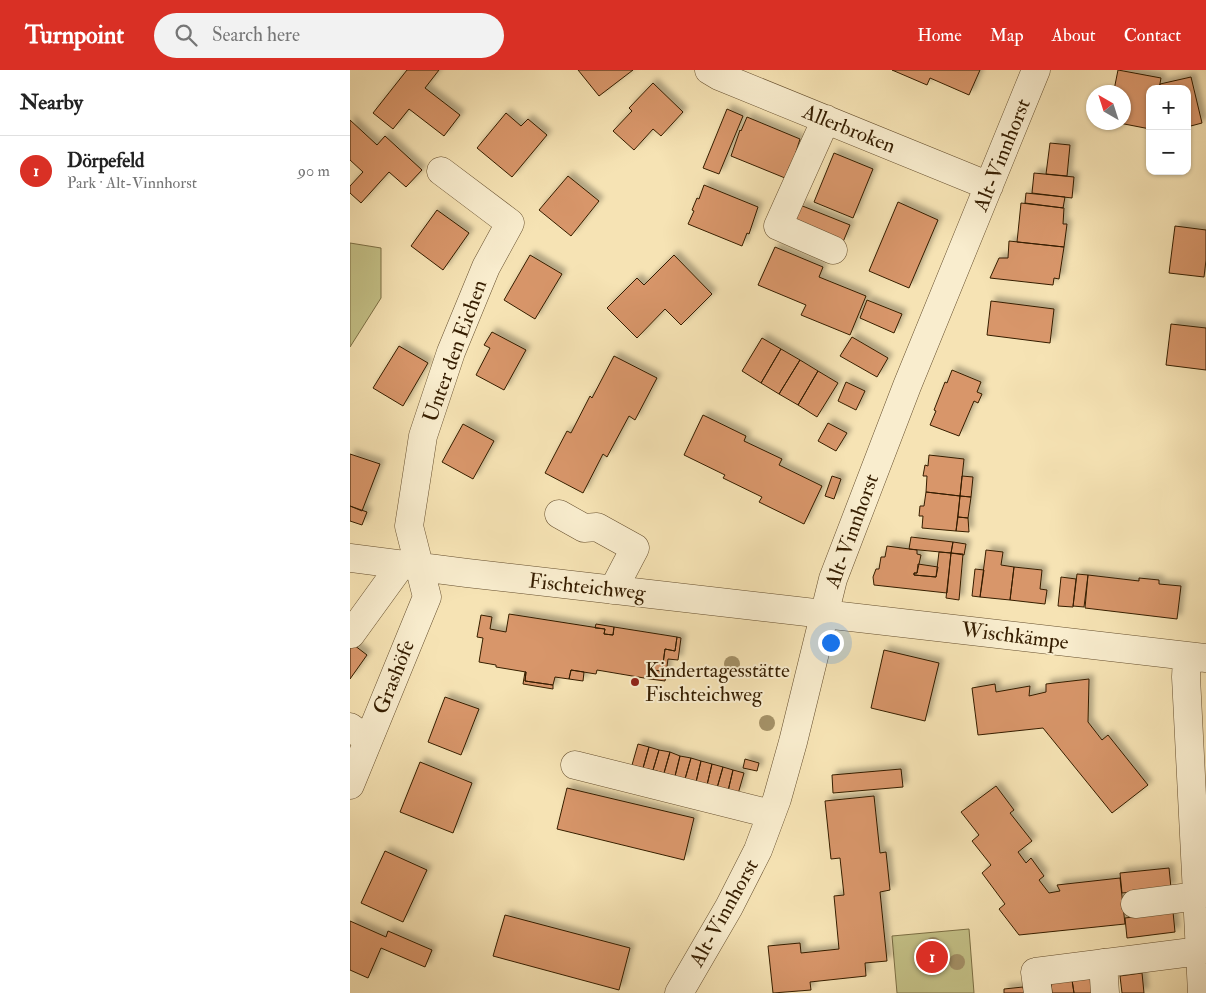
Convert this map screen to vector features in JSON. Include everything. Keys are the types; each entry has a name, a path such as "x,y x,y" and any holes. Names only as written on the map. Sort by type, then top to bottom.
{"street":[{"name":"Allerbroken","path":"710,70 719,76 989,186"},
{"name":"Alt-Vinnhorst","path":"679,993 729,907 758,850 793,742 833,579 906,386 1036,70"},
{"path":"826,120 778,226 833,250"},
{"name":"Unter den Eichen","path":"410,566 409,526 423,436 451,352 486,267 510,223 442,171"},
{"path":"559,514 584,528 597,527 635,548 613,590"},
{"name":"Fischteichweg","path":"350,558 824,613"},
{"path":"351,634 410,566"},
{"name":"Grashöfe","path":"350,785 359,734 427,597 410,566"},
{"name":"Wischkämpe","path":"824,613 1197,657"},
{"path":"1197,657 1186,678 1202,993"},
{"path":"575,766 771,814"},
{"path":"1135,904 1198,896"},
{"path":"1038,993 1035,972 1200,951"},
{"path":"1103,963 1105,993"}],"shaded area":[{"path":"350,243 381,248 381,298 350,347"},
{"path":"969,929 974,993 897,993 892,936"}],"building":[{"path":"407,70 439,70 425,88 460,115 444,136 409,109 393,129 373,113"},
{"path":"578,70 633,70 599,96"},
{"path":"892,70 980,70 969,95 930,78 927,85"},
{"path":"1118,70 1161,78 1160,85 1146,85 1146,128 1131,125 1131,85 1115,85"},
{"path":"1191,77 1202,123 1191,126 1191,85 1160,84"},
{"path":"653,83 683,112 661,136 653,129 634,150 613,131 632,111 629,108"},
{"path":"727,109 743,116 719,174 703,168"},
{"path":"506,113 521,126 528,119 547,135 512,177 477,148"},
{"path":"747,117 800,139 792,165 790,165 785,178 731,156 740,130"},
{"path":"350,120 377,145 385,136 422,170 406,187 389,172 361,203 350,193 350,186 363,172 350,160"},
{"path":"1050,143 1070,145 1067,176 1046,174"},
{"path":"834,153 873,169 853,218 814,202"},
{"path":"1034,173 1074,177 1072,198 1032,193"},
{"path":"568,176 599,201 571,236 539,210"},
{"path":"704,185 758,207 749,234 747,233 742,246 688,224 694,211 692,210 697,198 699,199"},
{"path":"1026,193 1065,197 1063,208 1025,203"},
{"path":"898,202 938,220 909,288 869,271"},
{"path":"1021,203 1064,208 1063,224 1067,224 1064,247 1017,242"},
{"path":"800,205 850,225 843,242 793,221"},
{"path":"437,210 469,233 443,270 411,246"},
{"path":"1175,226 1206,230 1204,277 1169,273"},
{"path":"1009,241 1064,247 1059,279 1054,278 1053,285 990,278 999,258 1008,258"},
{"path":"775,247 823,267 819,277 866,296 850,335 801,315 806,305 758,285"},
{"path":"530,255 562,274 535,319 504,300"},
{"path":"674,255 712,294 681,325 665,309 637,338 607,308 637,278 644,285"},
{"path":"867,300 902,314 894,333 860,318"},
{"path":"991,301 1054,309 1050,343 987,335"},
{"path":"1171,324 1206,328 1206,370 1166,365"},
{"path":"492,332 526,350 504,390 476,375 490,348 484,345"},
{"path":"852,337 888,358 877,377 840,356"},
{"path":"762,338 781,349 761,383 742,371"},
{"path":"399,346 428,363 403,406 373,388"},
{"path":"781,349 800,360 779,394 761,383"},
{"path":"614,356 657,378 635,420 629,416 607,457 603,454 583,493 545,473 567,431 571,433 590,396 592,398"},
{"path":"800,360 818,371 798,405 779,394"},
{"path":"952,370 981,382 977,392 982,394 978,403 974,401 959,436 930,425 945,382 947,383"},
{"path":"818,371 838,383 817,417 798,405"},
{"path":"846,382 865,391 856,410 838,401"},
{"path":"703,415 746,436 744,441 782,459 779,465 822,486 804,524 759,502 762,497 723,478 725,475 684,455"},
{"path":"828,423 847,433 836,451 818,441"},
{"path":"463,424 494,441 473,479 442,462"},
{"path":"350,454 380,464 362,511 350,506"},
{"path":"929,455 964,459 960,496 926,492 927,476 923,476 925,465 928,466"},
{"path":"832,476 841,479 834,499 825,496"},
{"path":"962,476 973,477 971,497 960,496"},
{"path":"926,492 960,496 956,531 922,528 923,516 919,516 920,506 924,506"},
{"path":"960,496 971,497 968,518 958,517"},
{"path":"350,506 367,512 362,525 350,521"},
{"path":"958,517 968,518 969,532 956,531"},
{"path":"911,537 953,542 951,553 909,549"},
{"path":"953,542 966,544 964,555 951,553"},
{"path":"887,546 917,550 917,554 921,555 917,573 914,573 914,575 936,577 939,552 951,553 947,593 874,585 873,577 876,569 879,569 881,557 885,557"},
{"path":"986,550 1003,552 1001,565 1014,567 1010,600 980,597"},
{"path":"951,553 963,554 959,600 946,598"},
{"path":"918,564 938,567 936,577 914,575 914,573 917,573"},
{"path":"1014,567 1042,570 1040,589 1047,590 1045,604 1010,600"},
{"path":"975,569 984,570 980,597 972,596"},
{"path":"1077,574 1088,575 1084,607 1073,606"},
{"path":"1088,575 1139,581 1139,578 1159,580 1159,584 1181,586 1177,619 1085,608"},
{"path":"1061,577 1076,579 1073,607 1058,606"},
{"path":"509,614 605,629 604,634 613,635 614,627 677,637 675,651 665,649 662,671 652,670 650,679 597,670 596,674 571,670 569,679 555,677 553,685 525,681 526,672 479,662 483,638 477,637 481,615 492,617 490,629 506,632"},
{"path":"596,624 614,627 613,635 604,634 605,629 595,628"},
{"path":"677,637 681,638 678,660 668,659 665,681 650,679 652,670 662,671 665,649 675,651"},
{"path":"350,642 367,655 350,679"},
{"path":"884,650 939,663 925,721 871,708"},
{"path":"571,670 584,672 583,681 569,679"},
{"path":"525,672 525,681 553,685 553,689 523,684"},
{"path":"1089,679 1088,722 1102,740 1108,735 1148,785 1112,813 1043,728 978,735 972,688 995,684 996,692 1030,686 1029,696 1046,692 1046,684"},
{"path":"445,697 479,709 461,755 428,742"},
{"path":"638,744 649,747 643,768 632,765"},
{"path":"649,747 659,750 653,770 643,768"},
{"path":"659,750 670,752 664,773 653,770"},
{"path":"670,752 680,756 675,776 664,773"},
{"path":"680,756 691,758 685,779 675,776"},
{"path":"691,758 701,761 696,782 685,779"},
{"path":"745,759 759,763 757,771 743,768"},
{"path":"701,761 712,764 707,785 696,782"},
{"path":"420,762 472,783 453,833 400,812"},
{"path":"712,764 723,767 717,788 707,785"},
{"path":"723,767 733,770 728,791 717,788"},
{"path":"901,769 903,787 833,793 832,775"},
{"path":"733,770 744,773 738,794 728,791"},
{"path":"996,786 1014,810 1010,813 1032,841 1018,852 1026,863 1031,858 1044,876 1039,880 1049,893 1060,891 1057,885 1120,878 1125,924 1019,935 999,909 1005,904 982,873 991,865 972,841 979,835 961,812"},
{"path":"567,788 694,818 684,860 557,829"},
{"path":"874,796 880,853 886,852 890,890 880,892 887,961 865,963 866,976 810,982 811,990 773,993 768,946 800,943 801,953 839,949 834,896 844,895 840,858 831,859 825,801"},
{"path":"385,851 427,870 403,922 361,903"},
{"path":"1169,868 1171,888 1122,893 1120,873"},
{"path":"1173,912 1175,932 1127,938 1125,918"},
{"path":"505,915 630,948 619,990 493,956"},
{"path":"350,921 386,937 388,931 432,950 425,967 381,948 368,978 350,970"},
{"path":"1142,973 1144,993 1122,993 1120,976"},
{"path":"1094,977 1095,993 1074,993 1072,980"},
{"path":"1072,980 1074,993 1052,993 1051,982"},
{"path":"1023,987 1024,993 1004,993 1004,989"}],"place":[{"name":"Kindertagesstätte Fischteichweg","path":"635,682"},
{"name":"Dörpefeld","path":"932,957"}]}
